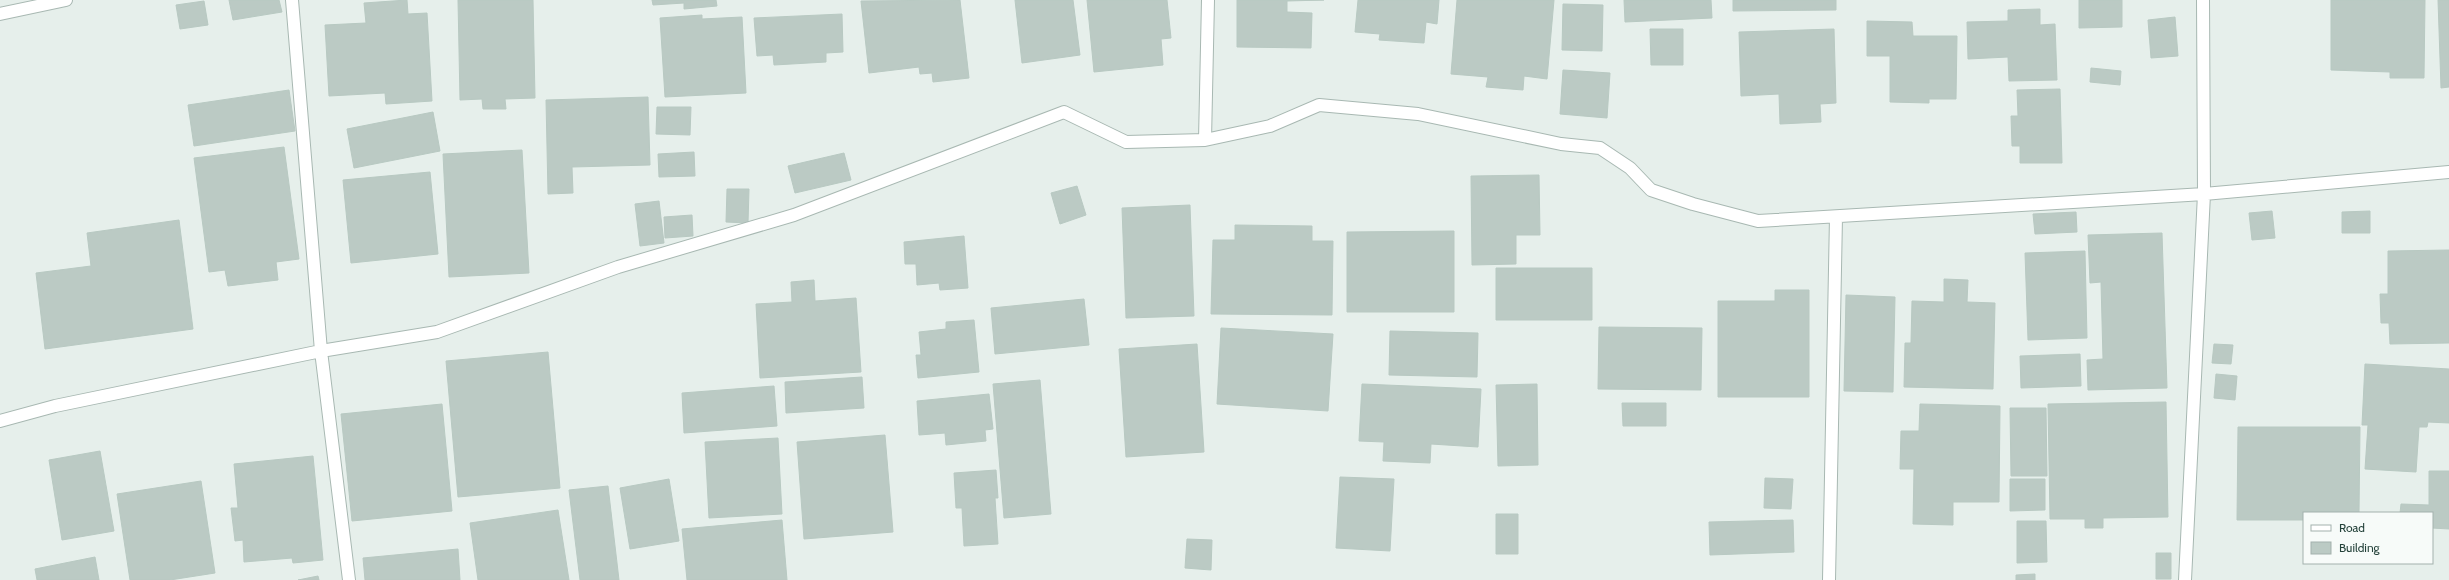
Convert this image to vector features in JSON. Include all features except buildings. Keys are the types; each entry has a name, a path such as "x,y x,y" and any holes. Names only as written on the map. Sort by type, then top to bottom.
{"street":[{"path":"0,14 66,0"},
{"path":"292,0 321,351 349,580"},
{"path":"1205,140 1208,0"},
{"path":"2185,580 2204,194 2203,0"},
{"path":"0,421 55,406 321,351 437,332 618,267 794,215 1064,112 1126,142 1205,140 1270,126 1319,105 1418,114 1561,144 1600,148 1630,168 1651,190 1693,204 1758,221 2204,194 2449,172"},
{"path":"1829,580 1836,217"}]}
